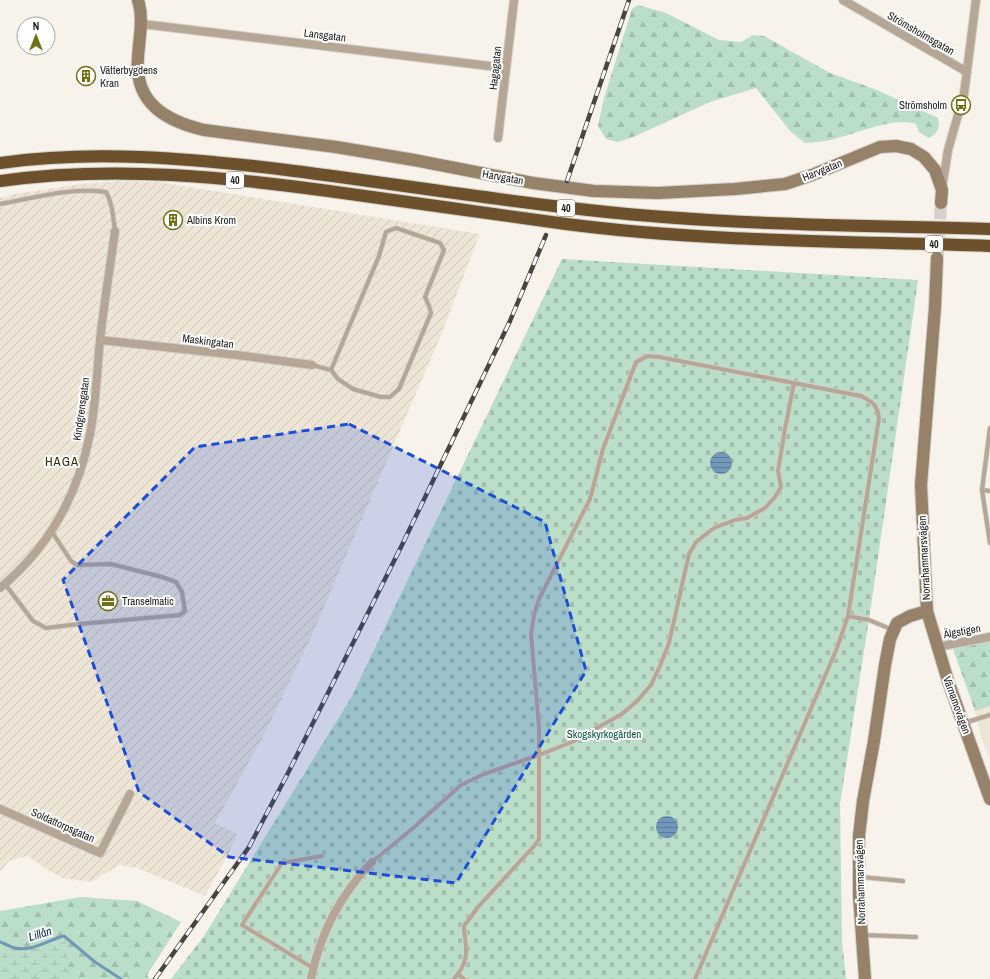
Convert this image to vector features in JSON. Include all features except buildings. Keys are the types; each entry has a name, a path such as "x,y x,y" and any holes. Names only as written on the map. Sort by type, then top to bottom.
{"highway":[{"name":"40","path":"0,163 44,158 86,156 167,158 208,161 571,208 645,216 727,221 990,229"},
{"name":"40","path":"0,181 67,174 112,173 191,175 310,188 569,224 640,231 763,239 990,246"}],"street":[{"name":"Harvgatan","path":"138,0 142,11 142,24 137,60 138,75 148,101 159,112 173,121 204,130 336,147 414,160 533,183 594,191 658,193 735,189 785,184 812,175 833,165 880,147 896,146 911,149 924,157 935,170 942,190"},
{"name":"Hagagatan","path":"498,138 514,0"},
{"name":"Strömsholmsgatan","path":"843,0 967,72"},
{"path":"941,203 948,150 964,94 976,0"},
{"name":"Lansgatan","path":"142,24 506,68"},
{"name":"Kindgrensgatan","path":"2,586 40,549 52,532 67,501 82,463 90,432 100,340 115,231"},
{"name":"Norrahammarsvägen","path":"865,979 858,876 862,802 890,639 897,623 910,616 927,611 921,485 935,307 937,258"},
{"name":"Maskingatan","path":"100,340 312,365"},
{"name":"Värnamovägen","path":"927,611 937,647 990,799"},
{"name":"Älgstigen","path":"937,647 990,637"},
{"name":"Soldattorpsgatan","path":"0,808 100,853 130,794"},
{"path":"311,979 319,946 326,928 341,901 357,878 372,862"}],"lane":[{"path":"0,204 54,194 94,191 106,192 113,214 115,231"},
{"path":"312,365 331,370 338,379 353,389 381,397 390,397 399,389 431,312 425,297 444,250 440,243 396,228 386,232 379,256 331,370"},
{"path":"454,979 463,964 466,950 464,926 478,907 539,839 539,727 531,634 534,614 539,599 590,499 603,449 636,362 648,356 659,356 861,396 870,401 878,409 879,418 848,616 838,648 696,979"},
{"path":"372,862 412,829 461,785 484,774 572,742 622,714 637,701 651,685 660,666 668,643 689,554 696,542 714,528 736,520 748,518 765,508 775,497 781,487 778,471 784,429 794,383"},
{"path":"990,428 982,490 990,543"},
{"path":"982,490 990,490"},
{"path":"2,586 33,621 46,628 180,615 186,611 182,592 176,582 111,564 77,565 71,561 52,532"},
{"path":"848,616 869,620 894,630"},
{"path":"964,723 990,715"},
{"path":"313,968 242,925 282,863 322,856"},
{"path":"858,876 903,881"},
{"path":"862,935 916,937"},
{"path":"458,974 464,979"}],"highlighted area":[{"path":"349,424 545,522 586,671 456,883 229,857 139,792 63,580 195,447"}],"shaded area":[{"path":"120,181 159,182 480,234 439,340 310,639 265,733 215,823 237,834 230,851 205,896 137,868 119,865 91,882 63,878 27,856 9,861 0,871 0,198 15,194 80,184"},
{"path":"990,706 990,761 981,736 975,711"}],"green space":[{"path":"638,5 666,13 719,40 741,42 753,35 764,36 830,73 877,90 938,118 938,130 929,138 919,132 916,124 897,122 874,127 839,138 821,142 805,143 790,131 756,88 710,102 633,137 618,142 606,139 598,126 604,98 632,9"},
{"name":"Skogskyrkogården","path":"562,259 918,280 871,606 840,804 842,940 846,979 171,979 204,936 351,698"},
{"path":"990,641 990,706 975,711 953,649"},
{"path":"81,897 137,901 181,922 147,975 150,979 0,979 0,911"},
{"path":"64,936 70,979 0,979 0,942 21,949 34,947"}],"water":[{"path":"721,452 729,455 732,463 729,471 721,474 713,471 710,463 713,455"},
{"path":"667,816 675,819 678,827 675,835 667,838 659,835 656,827 659,819"}],"waterway":[{"name":"Lillån","path":"0,942 21,949 34,947 64,936 95,962 121,979"}],"tunnel":[{"path":"938,255 941,203"}],"railway":[{"path":"567,181 629,0"},
{"path":"155,979 249,847 287,775 402,545 510,321 546,235"}],"place":[{"name":"Vätterbygdens Kran","path":"86,76"},
{"name":"Strömsholm","path":"961,105"},
{"name":"Albins Krom","path":"173,220"},
{"name":"Transelmatic","path":"108,601"}],"district":[{"name":"HAGA","path":"62,461"}]}
